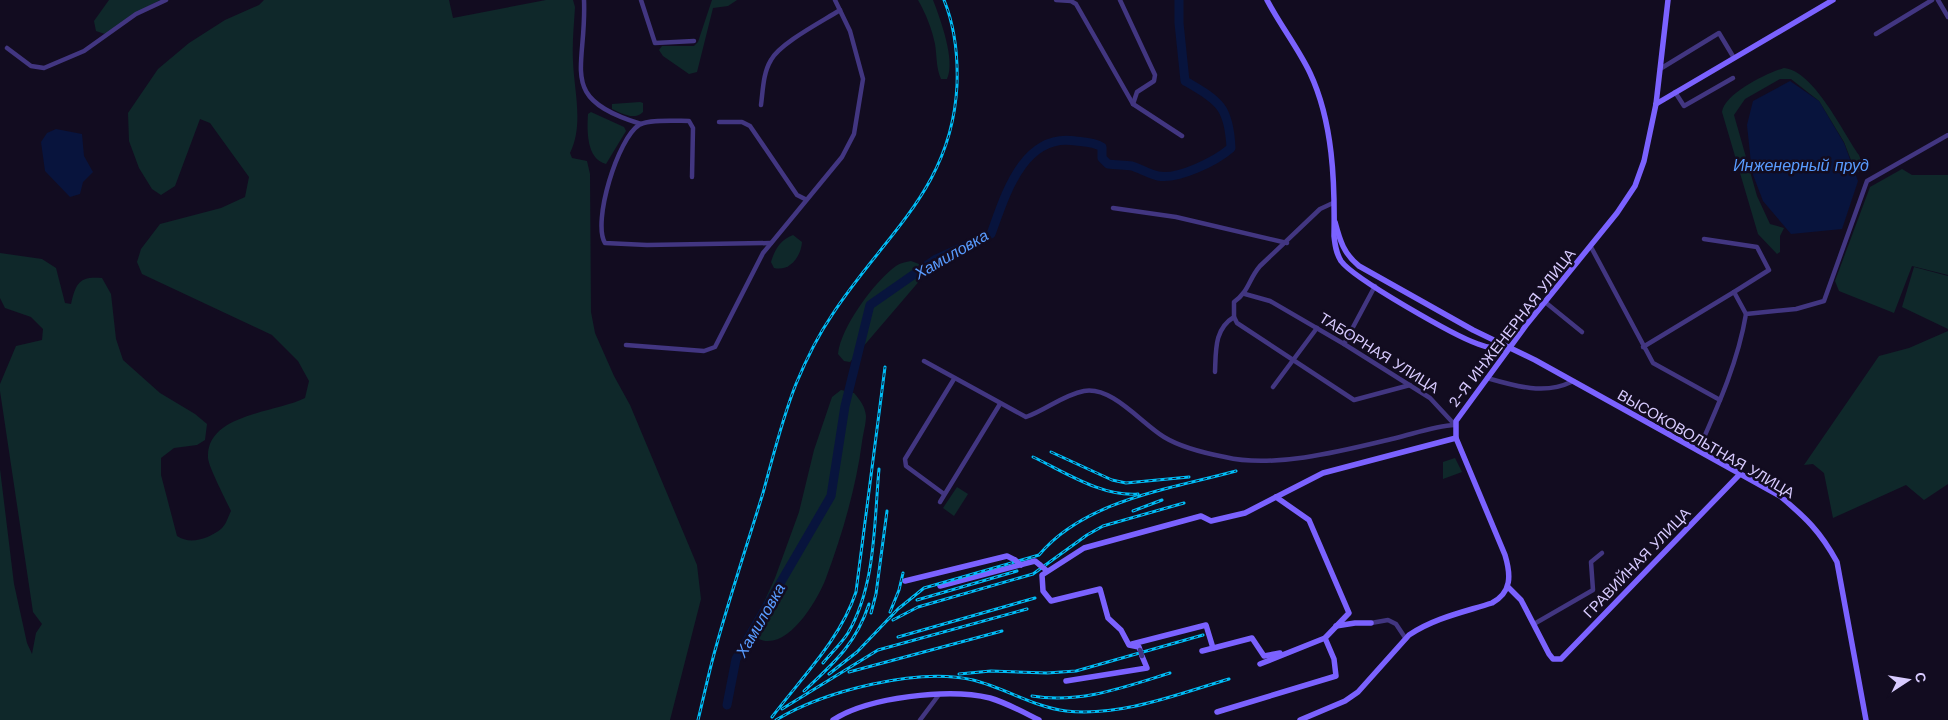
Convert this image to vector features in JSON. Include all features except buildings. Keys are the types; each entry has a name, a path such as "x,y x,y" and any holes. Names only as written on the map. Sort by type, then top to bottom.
{"street":[{"path":"7,48 31,66 44,68 84,51 136,14 166,0"},
{"path":"584,0 581,72 584,90 601,108 616,116 641,124 681,121 692,124 692,177"},
{"path":"641,0 655,43 694,41"},
{"path":"626,345 704,351 716,347 753,271 771,243 848,147 854,134 862,96 863,79 861,64 835,0"},
{"path":"1056,0 1071,1 1076,4 1133,104 1182,136"},
{"path":"1120,0 1155,75 1154,81 1137,92 1133,104"},
{"path":"1267,0 1301,57 1317,90 1330,148 1334,222"},
{"name":"2-Я ИНЖЕНЕРНАЯ УЛИЦА","path":"1000,404 1026,417 1074,394 1085,391 1100,391 1163,437 1208,454 1245,461 1280,460 1351,448 1455,425 1467,403 1591,246 1635,186 1644,161 1656,104 1668,0"},
{"path":"1656,104 1833,0"},
{"path":"1876,34 1932,0"},
{"path":"1938,0 1948,17"},
{"path":"761,105 764,79 771,59 796,38 840,10"},
{"path":"1660,69 1719,33 1734,58"},
{"path":"1675,92 1684,106 1734,78"},
{"path":"719,122 742,122 750,126 797,195 805,200"},
{"path":"641,124 622,149 609,181 601,233 605,243 771,243"},
{"path":"1746,314 1796,309 1824,301 1867,181 1912,158 1948,135"},
{"path":"1333,203 1320,209 1254,274 1245,294 1234,302 1234,317 1237,323 1354,400 1410,385"},
{"path":"1113,208 1176,217 1287,243"},
{"name":"ВЫСОКОВОЛЬТНАЯ УЛИЦА","path":"1334,222 1336,249 1342,263 1374,286 1449,331 1476,344 1495,349 1508,349"},
{"name":"ВЫСОКОВОЛЬТНАЯ УЛИЦА","path":"1334,222 1342,248 1348,257 1359,266 1508,349 1535,360 1571,382 1780,496 1811,522 1826,541 1837,562 1866,720"},
{"path":"1643,347 1769,270 1757,247 1704,239"},
{"path":"1591,246 1643,347 1654,364 1720,400"},
{"path":"1344,344 1374,286"},
{"path":"1698,451 1720,400 1741,343 1746,314 1734,292"},
{"name":"ТАБОРНАЯ УЛИЦА","path":"1245,294 1270,301 1410,385 1430,398 1455,425"},
{"path":"1545,302 1582,332"},
{"path":"1215,372 1220,329 1234,317"},
{"path":"1273,387 1316,328"},
{"path":"924,361 1000,404 940,502"},
{"path":"1487,378 1537,390 1560,388 1571,382"},
{"path":"944,494 906,466 905,459 954,379"},
{"path":"1300,720 1345,701 1358,692 1406,639 1427,624 1492,603 1500,599 1508,587 1510,575 1506,555 1456,438 1455,425"},
{"path":"1129,646 1121,630 1108,618 1100,589 1051,601 1043,591 1042,575 1044,569 1084,548 1201,516 1210,522 1246,513 1323,473 1456,438"},
{"name":"ГРАВИЙНАЯ УЛИЦА","path":"1534,624 1549,654 1558,660 1565,656 1740,474"},
{"path":"1260,664 1325,638 1349,613 1309,520 1276,497"},
{"path":"1508,587 1522,600 1534,624 1594,590 1591,562 1602,553"},
{"path":"905,580 1007,556 1022,565"},
{"path":"940,586 1035,561 1044,569"},
{"path":"1336,626 1356,623 1371,624 1388,620 1396,624 1406,639"},
{"path":"1129,646 1206,625 1214,648"},
{"path":"1202,651 1252,638 1264,656 1292,651"},
{"path":"1217,712 1336,676 1334,659 1325,638"},
{"path":"1066,681 1147,668 1139,647 1129,646"},
{"path":"833,720 847,712 872,703 938,696 990,698 1039,720"},
{"path":"920,720 938,696"}],"green space":[{"path":"109,0 160,0 138,12 108,35 96,31 94,21"},
{"path":"264,0 449,0 453,18 546,0 573,0 575,7 573,61 577,131 570,153 572,158 587,161 590,174 591,312 595,333 614,376 630,405 697,565 701,599 670,720 0,720 0,469 14,584 27,643 32,654 36,633 42,624 33,612 0,384 16,346 42,340 43,329 31,317 5,308 0,298 0,253 42,259 56,268 65,303 71,304 80,282 88,278 102,278 111,294 116,339 123,360 160,393 195,414 207,424 205,440 197,445 174,448 161,458 161,475 177,536 182,539 199,540 216,533 224,525 231,511 214,476 208,458 210,443 218,432 245,417 305,398 309,381 298,361 272,335 142,274 137,262 141,249 160,224 221,208 245,197 249,177 210,123 200,119 175,186 161,195 152,189 139,168 129,141 128,113 158,69 189,43 225,20 259,5"},
{"path":"712,0 737,0 728,6 713,8 697,72 689,74 663,56 659,50 662,46 694,46 698,42"},
{"path":"918,0 933,0 936,8 943,28 950,62 947,79 941,79 939,75 932,33"},
{"path":"1784,68 1806,79 1816,91 1836,118 1859,155 1864,169 1856,173 1844,142 1819,101 1791,79 1780,79 1745,99 1734,115 1757,196 1770,224 1784,228 1780,236 1780,252 1777,254 1758,234 1722,112 1725,105 1738,91 1768,74"},
{"path":"643,103 643,112 636,116 612,109 612,104"},
{"path":"591,112 624,127 626,131 606,164 599,161 591,150 588,114"},
{"path":"1902,169 1912,175 1948,175 1948,275 1912,266 1894,313 1839,291 1835,281 1870,187"},
{"path":"793,235 802,242 797,257 794,262 785,268 774,268 771,262 776,249 781,242"},
{"path":"911,261 919,264 924,273 921,279 850,362 844,361 838,354 840,343 860,306 887,273 898,265"},
{"path":"1914,267 1948,276 1948,329 1902,307"},
{"path":"1948,331 1948,484 1924,500 1906,485 1833,518 1824,473 1813,464 1804,465 1879,356 1909,348"},
{"path":"841,390 854,393 863,406 866,416 856,477 838,545 822,587 800,622 780,638 770,641 759,639 754,624 775,578 799,512 814,450 832,397"},
{"path":"1455,458 1462,472 1443,479 1443,462"},
{"path":"957,487 968,494 954,516 943,508"}],"water":[{"name":"Инженерный пруд","path":"1790,81 1819,101 1844,143 1858,181 1842,229 1791,234 1763,201 1752,172 1747,125 1753,101"},
{"path":"56,129 82,134 84,156 93,172 83,182 80,194 70,197 45,171 41,142 47,133"}],"waterway":[{"name":"Хамиловка","path":"727,705 736,659 831,496 845,406 870,305 936,259 991,234 1003,202 1019,170 1030,156 1042,146 1058,141 1093,143 1102,147 1102,158 1108,164 1132,166 1158,176 1176,175 1186,172 1216,158 1231,148 1228,123 1220,106 1206,94 1185,81 1179,23 1179,0"}],"railway":[{"path":"698,720 727,609 782,424 800,375 827,323 852,286 912,209 929,182 943,154 952,121 957,85 953,31 944,0"},
{"path":"772,717 830,642 849,610 856,592 885,367"},
{"path":"1051,452 1112,480 1126,483 1189,477"},
{"path":"1033,457 1097,488 1124,494 1138,494"},
{"path":"823,663 848,633 864,595 872,553 879,469"},
{"path":"829,674 857,652 898,609 924,588 1039,555 1058,536 1080,521 1130,499 1236,471"},
{"path":"1133,511 1162,500"},
{"path":"893,620 918,607 1033,574 1087,535 1103,526 1184,503"},
{"path":"871,613 876,594 887,511"},
{"path":"917,600 1017,571"},
{"path":"890,612 899,590 903,573"},
{"path":"898,637 1035,598"},
{"path":"804,691 834,662 851,642 858,631 869,604"},
{"path":"782,709 878,650 1027,609"},
{"path":"849,672 1002,631"},
{"path":"959,674 991,671 1047,673 1076,671 1203,635"},
{"path":"1032,696 1050,698 1085,696 1119,689 1170,673"},
{"path":"776,720 796,709 845,691 899,679 951,677 973,680 1042,706 1066,711 1087,712 1107,711 1149,703 1229,679"}]}
